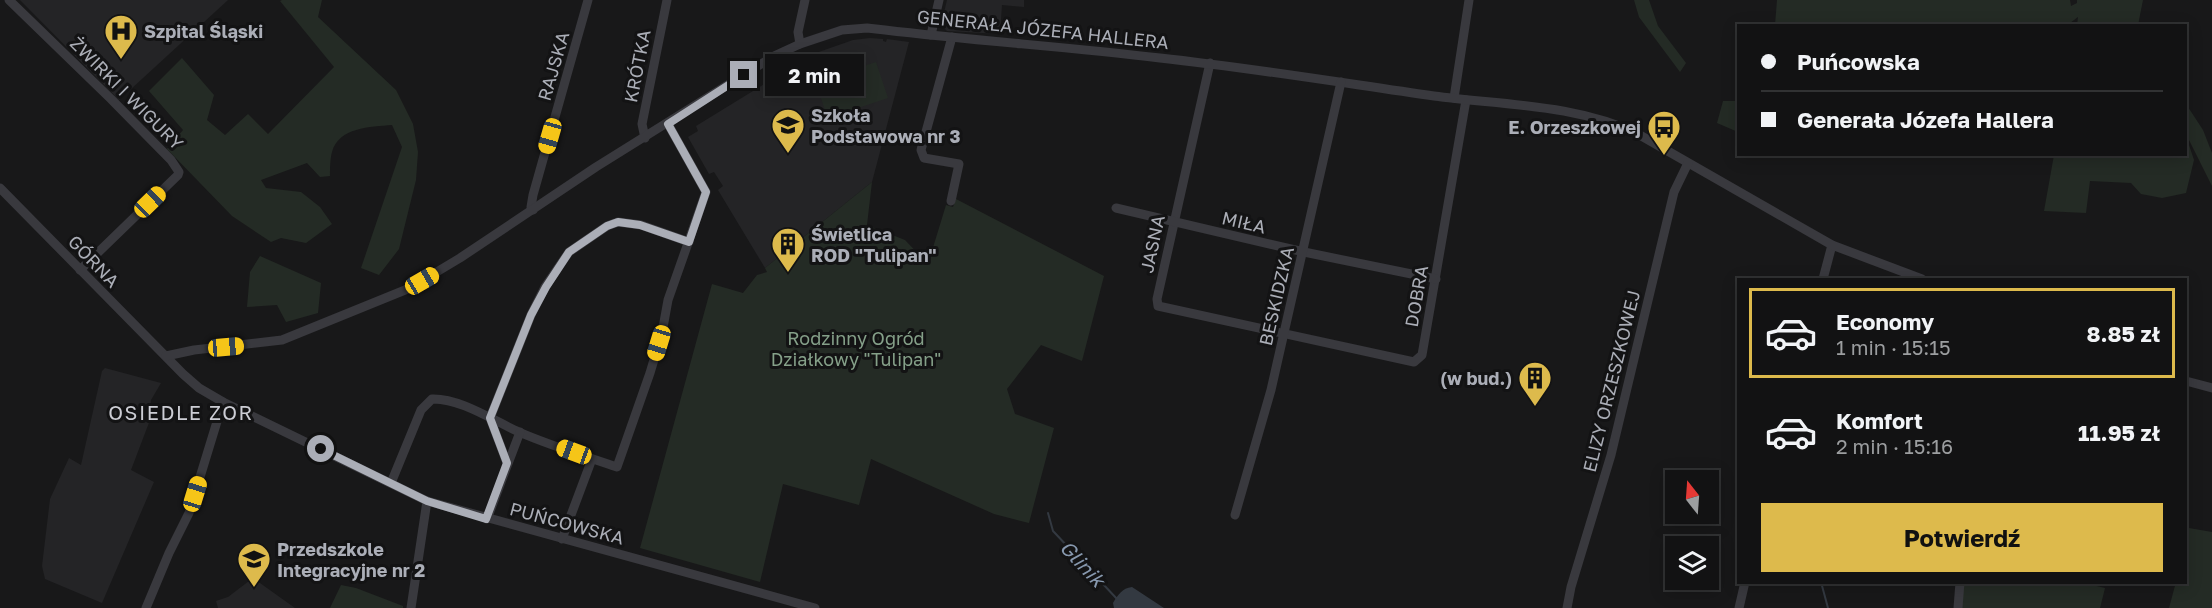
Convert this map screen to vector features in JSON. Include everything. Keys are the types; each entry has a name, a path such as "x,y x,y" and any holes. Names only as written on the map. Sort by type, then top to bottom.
{"street":[{"name":"ŻWIRKI I WIGURY","path":"9,0 111,99 171,160 179,172 80,270"},
{"name":"RAJSKA","path":"533,210 531,207 533,195 588,0"},
{"name":"KRÓTKA","path":"645,138 642,124 667,0"},
{"path":"800,44 798,32 805,0"},
{"path":"932,35 939,0"},
{"path":"1454,98 1469,0"},
{"name":"GENERAŁA JÓZEFA HALLERA","path":"166,356 194,350 273,342 410,288 460,258 596,167 774,56 800,44 854,28 1210,63 1587,116 1614,123 1638,134 1832,245 1919,278"},
{"path":"951,201 959,164 924,158 921,150 952,37"},
{"name":"JASNA","path":"1210,63 1157,299 1158,306 1283,335"},
{"name":"BESKIDZKA","path":"1235,515 1271,390 1341,82"},
{"name":"DOBRA","path":"1283,335 1414,362 1422,355 1466,100"},
{"path":"391,483 421,410 432,399 446,400 520,432 617,467 651,373 668,300 706,192 668,124"},
{"name":"ELIZY ORZESZKOWEJ","path":"1567,608 1571,587 1611,455 1674,192 1688,163"},
{"name":"GÓRNA","path":"0,188 166,356"},
{"name":"MIŁA","path":"1116,208 1304,252 1436,279"},
{"path":"507,463 490,418 531,315 569,252 607,226 618,222 640,225 689,242"},
{"path":"1823,278 1832,245"},
{"name":"PUŃCOWSKA","path":"166,356 199,388 223,402 427,501 783,603 815,608"},
{"path":"2187,381 2212,388"},
{"path":"146,608 189,513 223,402"},
{"path":"486,519 520,432"},
{"path":"562,539 592,459"},
{"path":"411,608 427,501"},
{"path":"1739,608 1745,584"},
{"path":"1958,608 1960,584"}],"shaded area":[{"name":"Szpital Śląski","path":"20,0 228,0 119,100"},
{"path":"947,0 1024,0 1024,7 1002,5 1000,34 947,31 941,25"},
{"name":"Szkoła Podstawowa nr 3","path":"883,39 886,42 887,39 909,42 872,182 765,268 718,190 723,186 714,172 709,174 688,137 698,131 696,126 813,54 853,40"},
{"path":"105,368 161,383 151,400 150,420 131,470 154,482 102,603 45,579 42,566 50,499 69,458 81,465 102,371"},
{"name":"Przedszkole Integracyjne nr 2","path":"253,578 295,608 218,608 216,601 228,597"},
{"path":"1132,587 1164,608 1114,608 1113,603 1123,590"}],"green space":[{"path":"322,0 318,17 396,90 413,124 418,152 416,180 399,249 379,275 361,268 402,147 392,125 356,130 341,138 332,152 330,176 320,177 307,163 261,180 266,188 301,192 320,207 332,224 306,243 281,238 271,242 232,216 167,149 183,130 149,91 182,58 214,95 207,120 225,135 248,114 268,134 334,67 280,1"},
{"path":"1634,0 1649,0 1658,26 1686,63 1680,72 1639,17"},
{"path":"1777,0 2070,0 2071,6 2077,3 2077,0 2143,0 2138,24 2077,24 2078,17 2069,24 1775,24"},
{"path":"876,62 888,98 828,118 815,82"},
{"path":"1723,101 1737,101 1737,132 1717,123"},
{"path":"2187,106 2203,130 2212,153 2212,186 2187,136"},
{"path":"2187,139 2194,160 2186,193 2162,198 2141,194 2131,183 2090,181 2086,213 2044,211 2054,156 2187,156"},
{"name":"Rodzinny Ogród Działkowy \"Tulipan\"","path":"872,182 867,225 905,240 928,264 946,205 953,207 956,199 1104,276 1082,361 1041,345 1007,389 1015,414 1054,428 1029,523 994,514 871,459 859,505 783,484 760,582 640,548 712,284 743,293 757,275 767,272 765,268"},
{"path":"260,256 321,283 318,313 286,322 277,305 247,307 250,272"},
{"path":"2189,528 2212,532 2212,608 2169,608 2175,584 2187,584"},
{"path":"1964,584 2088,584 2105,588 2100,608 1961,608"},
{"path":"341,585 356,588 403,606 403,608 330,608"}],"waterway":[{"name":"Glinik","path":"1048,513 1053,531 1118,600"},
{"name":"Glinik","path":"1822,584 1828,608"}],"place":[{"name":"Szpital Śląski","path":"121,60"},
{"name":"Szkoła Podstawowa nr 3","path":"788,154"},
{"name":"E. Orzeszkowej","path":"1664,156"},
{"name":"Świetlica ROD \"Tulipan\"","path":"788,273"},
{"name":"(w bud.)","path":"1535,407"},
{"name":"Przedszkole Integracyjne nr 2","path":"254,588"}],"district":[{"name":"OSIEDLE ZOR","path":"181,412"}],"route":[{"path":"321,449 427,501 486,519 507,463 490,418 538,300 569,252 607,226 618,222 640,225 689,242 706,192 668,124 744,75"}]}
